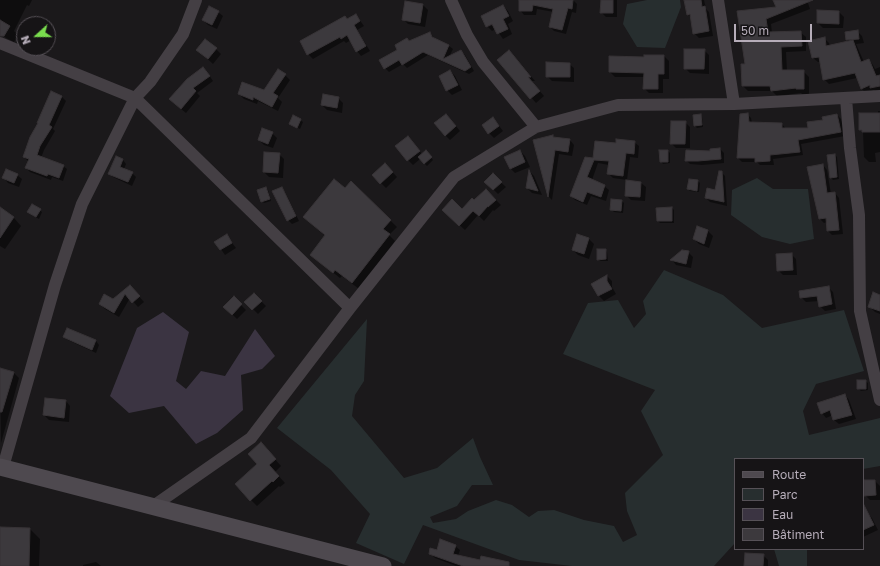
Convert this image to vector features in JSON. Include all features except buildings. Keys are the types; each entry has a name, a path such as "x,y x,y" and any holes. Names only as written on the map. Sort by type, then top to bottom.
{"street":[{"path":"196,0 183,34 150,82 135,98 82,204 56,285 2,467 383,566"},
{"path":"451,0 467,35 483,62 536,127"},
{"path":"718,0 734,104"},
{"path":"0,43 135,98 350,308"},
{"path":"152,507 251,438 350,308 454,177 536,127 618,106 734,104 880,96"},
{"path":"846,98 850,148 859,215 860,311 880,400"}],"green space":[{"path":"647,0 680,0 681,7 665,48 637,47 623,24 627,4"},
{"path":"757,178 773,189 808,189 814,239 790,244 762,237 731,215 732,190"},
{"path":"664,270 723,295 762,328 844,310 864,371 816,384 803,411 809,435 880,418 880,466 864,469 864,458 734,458 734,544 714,566 572,566 519,560 423,525 404,564 356,543 370,514 331,470 277,428 367,319 364,381 355,395 352,416 404,478 437,468 473,438 493,485 472,485 457,506 430,517 433,523 456,519 468,511 496,500 512,505 529,517 538,511 554,510 584,520 614,526 623,542 637,535 627,511 625,493 663,455 641,411 655,390 563,354 588,303 618,300 634,328 646,314 643,301"},
{"path":"774,550 807,550 807,566 779,566"}],"water":[{"path":"163,312 189,332 176,381 186,389 201,371 225,376 255,329 275,356 262,369 241,375 243,410 217,433 196,444 164,406 129,413 110,396 137,328"}]}
